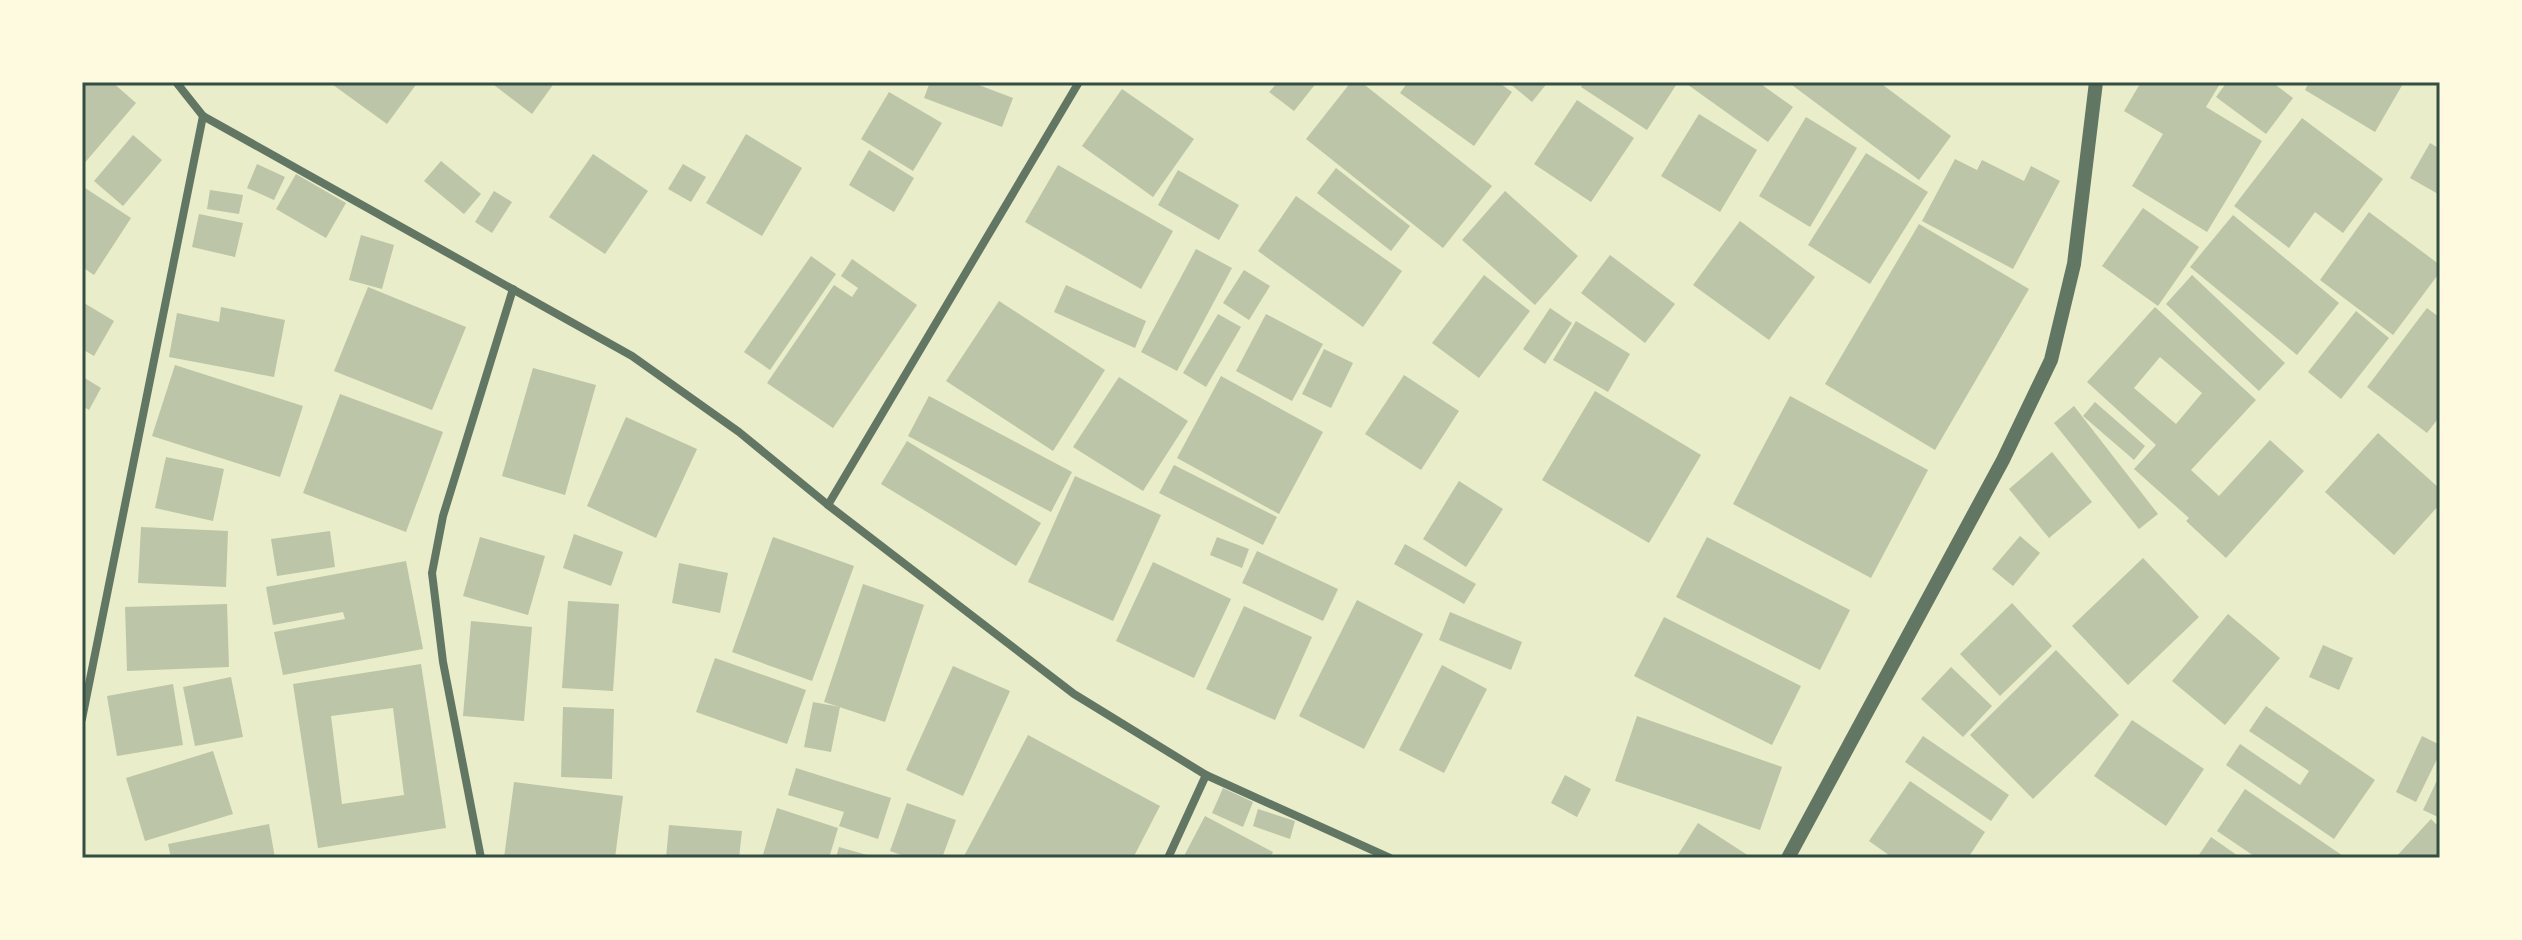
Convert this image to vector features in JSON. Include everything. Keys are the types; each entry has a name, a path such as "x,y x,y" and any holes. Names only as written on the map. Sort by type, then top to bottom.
{"street":[{"path":"176,82 203,116 632,356 739,432 828,505 1074,694 1206,775 1390,858"},
{"path":"828,505 1079,82"},
{"path":"1788,858 2003,460 2051,360 2074,264 2096,82"},
{"path":"82,719 203,116"},
{"path":"481,858 443,662 432,573 443,516 513,289"},
{"path":"1168,858 1206,775"}],"building":[{"path":"82,82 112,82 136,103 82,166"},
{"path":"329,82 418,82 387,124"},
{"path":"490,82 555,82 532,114"},
{"path":"930,82 971,82 1013,98 1002,127 924,98"},
{"path":"1278,82 1317,82 1294,111 1269,92"},
{"path":"1351,82 1361,82 1492,186 1443,248 1306,139"},
{"path":"1408,82 1498,82 1512,92 1474,146 1400,93"},
{"path":"1508,82 1548,82 1532,102"},
{"path":"1584,82 1678,82 1647,130 1581,87"},
{"path":"1684,82 1758,82 1793,107 1768,142"},
{"path":"1788,82 1879,82 1951,136 1919,180"},
{"path":"2141,82 2221,82 2206,107 2262,141 2207,232 2132,186 2163,134 2124,111"},
{"path":"2227,82 2272,82 2293,98 2266,134 2216,97"},
{"path":"2309,82 2404,82 2375,132 2305,90"},
{"path":"1122,89 1194,139 1153,197 1082,146"},
{"path":"889,92 942,123 913,171 861,139"},
{"path":"1577,100 1634,138 1591,202 1534,164"},
{"path":"1699,114 1757,150 1720,212 1661,176"},
{"path":"1806,117 1857,148 1810,227 1759,196"},
{"path":"2302,118 2383,179 2343,233 2315,212 2289,248 2234,206"},
{"path":"746,134 802,168 762,236 706,203"},
{"path":"133,135 162,160 123,206 94,181"},
{"path":"2430,143 2440,149 2440,195 2410,178"},
{"path":"869,150 914,178 894,212 849,185"},
{"path":"1866,153 1928,192 1870,284 1808,245"},
{"path":"593,154 648,191 605,254 549,217"},
{"path":"1955,159 1977,170 1982,160 2024,181 2031,166 2060,181 2013,269 1922,221"},
{"path":"441,161 481,194 464,214 424,181"},
{"path":"257,164 285,177 274,200 247,188"},
{"path":"683,164 706,177 691,202 668,189"},
{"path":"1058,165 1173,231 1141,289 1025,222"},
{"path":"1336,168 1410,226 1391,251 1317,193"},
{"path":"1178,170 1239,205 1219,240 1158,205"},
{"path":"296,174 346,203 326,238 276,209"},
{"path":"82,186 131,218 94,275 82,267"},
{"path":"210,190 243,195 239,214 207,209"},
{"path":"494,191 512,202 492,233 475,222"},
{"path":"1505,191 1578,256 1535,305 1462,240"},
{"path":"1296,196 1402,271 1363,327 1258,251"},
{"path":"2143,208 2199,247 2158,306 2102,266"},
{"path":"2369,212 2440,265 2440,272 2393,335 2320,280"},
{"path":"199,214 243,223 235,257 192,247"},
{"path":"2233,215 2339,303 2297,355 2190,267"},
{"path":"1740,221 1815,277 1769,340 1693,285"},
{"path":"1919,224 2029,289 1935,450 1825,384"},
{"path":"361,235 394,245 382,289 349,280"},
{"path":"1196,249 1232,268 1177,371 1141,352"},
{"path":"1610,255 1675,304 1645,343 1581,293"},
{"path":"811,256 836,274 770,370 744,352"},
{"path":"852,259 917,305 833,428 767,383 834,285 852,297 858,288 841,276"},
{"path":"1244,270 1270,286 1249,320 1223,303"},
{"path":"1484,275 1530,311 1479,378 1432,343"},
{"path":"2192,275 2285,363 2259,391 2166,304"},
{"path":"1066,285 1146,321 1135,348 1054,312"},
{"path":"368,287 466,327 432,410 334,371"},
{"path":"999,301 1105,370 1053,451 946,381"},
{"path":"84,303 114,321 94,356 82,349"},
{"path":"221,307 285,320 274,377 169,357 177,313 219,322"},
{"path":"2155,307 2256,400 2191,470 2219,496 2270,440 2304,471 2226,558 2186,521 2189,518 2134,469 2156,445 2087,382","holes":["2160,357 2202,393 2176,424 2134,388"]},
{"path":"1550,308 1572,323 1545,364 1523,349"},
{"path":"2427,308 2440,318 2440,416 2427,433 2367,387"},
{"path":"2356,311 2389,338 2341,399 2308,372"},
{"path":"1218,314 1241,327 1206,387 1183,373"},
{"path":"1266,314 1323,344 1292,401 1236,371"},
{"path":"1576,321 1630,354 1608,392 1553,360"},
{"path":"1324,349 1353,363 1331,408 1302,394"},
{"path":"175,365 303,406 280,477 152,436"},
{"path":"533,368 596,385 565,495 502,476"},
{"path":"1404,375 1459,411 1421,470 1365,434"},
{"path":"1221,376 1323,432 1279,514 1177,458"},
{"path":"83,377 101,388 89,410 82,406"},
{"path":"1119,377 1188,421 1143,491 1073,447"},
{"path":"1595,391 1701,455 1649,543 1542,480"},
{"path":"340,394 443,432 406,532 303,493"},
{"path":"929,396 1072,472 1051,512 908,436"},
{"path":"1790,396 1928,470 1871,578 1733,504"},
{"path":"2095,402 2145,446 2134,460 2083,416"},
{"path":"2074,406 2158,514 2139,529 2054,423"},
{"path":"626,417 697,449 656,538 587,506"},
{"path":"2378,433 2440,489 2440,504 2394,555 2325,492"},
{"path":"907,441 1041,523 1016,566 881,484"},
{"path":"2052,452 2092,502 2049,538 2009,489"},
{"path":"166,457 224,469 213,521 155,508"},
{"path":"1174,465 1277,517 1263,545 1159,493"},
{"path":"1075,476 1161,515 1113,621 1028,582"},
{"path":"1459,481 1503,509 1466,567 1423,539"},
{"path":"141,527 228,531 226,587 138,583"},
{"path":"330,531 335,567 277,576 271,539"},
{"path":"574,534 623,552 611,586 563,568"},
{"path":"2020,536 2040,553 2013,586 1992,569"},
{"path":"480,537 545,556 528,615 463,596"},
{"path":"773,537 854,566 812,681 732,652"},
{"path":"1217,537 1249,549 1242,568 1210,555"},
{"path":"1707,537 1850,610 1820,670 1676,597"},
{"path":"1405,544 1476,584 1464,604 1394,564"},
{"path":"1257,551 1338,589 1323,621 1242,583"},
{"path":"2143,558 2199,617 2128,685 2072,626"},
{"path":"406,561 423,649 283,675 274,632 345,619 343,612 273,625 266,587"},
{"path":"1153,562 1231,599 1194,678 1116,641"},
{"path":"679,563 728,573 720,613 672,603"},
{"path":"863,584 924,605 885,722 824,702"},
{"path":"1357,600 1423,634 1364,749 1299,716"},
{"path":"568,601 619,604 613,691 562,688"},
{"path":"2012,603 2052,646 2000,696 1960,654"},
{"path":"227,604 229,667 127,671 125,607"},
{"path":"1244,606 1312,637 1275,720 1206,689"},
{"path":"1450,612 1522,642 1511,670 1439,640"},
{"path":"2228,614 2280,658 2225,725 2172,681"},
{"path":"1664,617 1801,686 1772,745 1634,676"},
{"path":"471,621 532,627 524,721 463,716"},
{"path":"2323,645 2353,658 2339,690 2309,677"},
{"path":"2056,650 2119,715 2033,799 1970,735"},
{"path":"715,658 806,690 787,744 696,712"},
{"path":"421,664 446,828 318,848 293,684","holes":["393,708 404,795 342,804 331,716"]},
{"path":"1442,665 1487,689 1444,773 1399,750"},
{"path":"953,666 1010,691 963,796 906,770"},
{"path":"1951,667 1992,706 1963,737 1921,699"},
{"path":"231,677 243,737 195,746 183,687"},
{"path":"173,684 183,745 117,756 107,696"},
{"path":"813,702 840,707 831,752 804,747"},
{"path":"2266,706 2375,780 2334,839 2226,765 2240,744 2300,785 2309,771 2249,731"},
{"path":"563,707 614,709 612,779 561,777"},
{"path":"1637,716 1782,767 1760,830 1615,781"},
{"path":"2132,720 2204,769 2166,826 2094,776"},
{"path":"1028,735 1160,806 1133,858 963,858"},
{"path":"1923,736 2009,795 1991,821 1905,762"},
{"path":"2422,736 2440,745 2440,753 2416,802 2396,792"},
{"path":"213,751 233,814 145,841 126,778"},
{"path":"796,768 891,798 878,839 839,826 844,812 788,795"},
{"path":"2440,774 2440,818 2423,810"},
{"path":"1565,775 1591,789 1577,817 1551,803"},
{"path":"1910,781 1985,832 1968,858 1893,858 1869,841"},
{"path":"514,782 623,796 615,858 504,858"},
{"path":"1223,788 1253,802 1243,827 1212,813"},
{"path":"2245,789 2346,858 2257,858 2217,831"},
{"path":"907,803 956,820 942,858 910,858 890,851"},
{"path":"777,808 838,828 829,858 762,858"},
{"path":"1258,809 1295,821 1290,839 1253,826"},
{"path":"1205,816 1273,852 1270,858 1183,858"},
{"path":"2431,819 2440,828 2440,858 2395,858"},
{"path":"1698,823 1752,858 1676,858"},
{"path":"269,824 275,858 171,858 168,844"},
{"path":"669,825 742,831 739,858 666,858"},
{"path":"2211,837 2241,858 2197,858"},
{"path":"839,847 874,857 874,858 836,858"}]}
